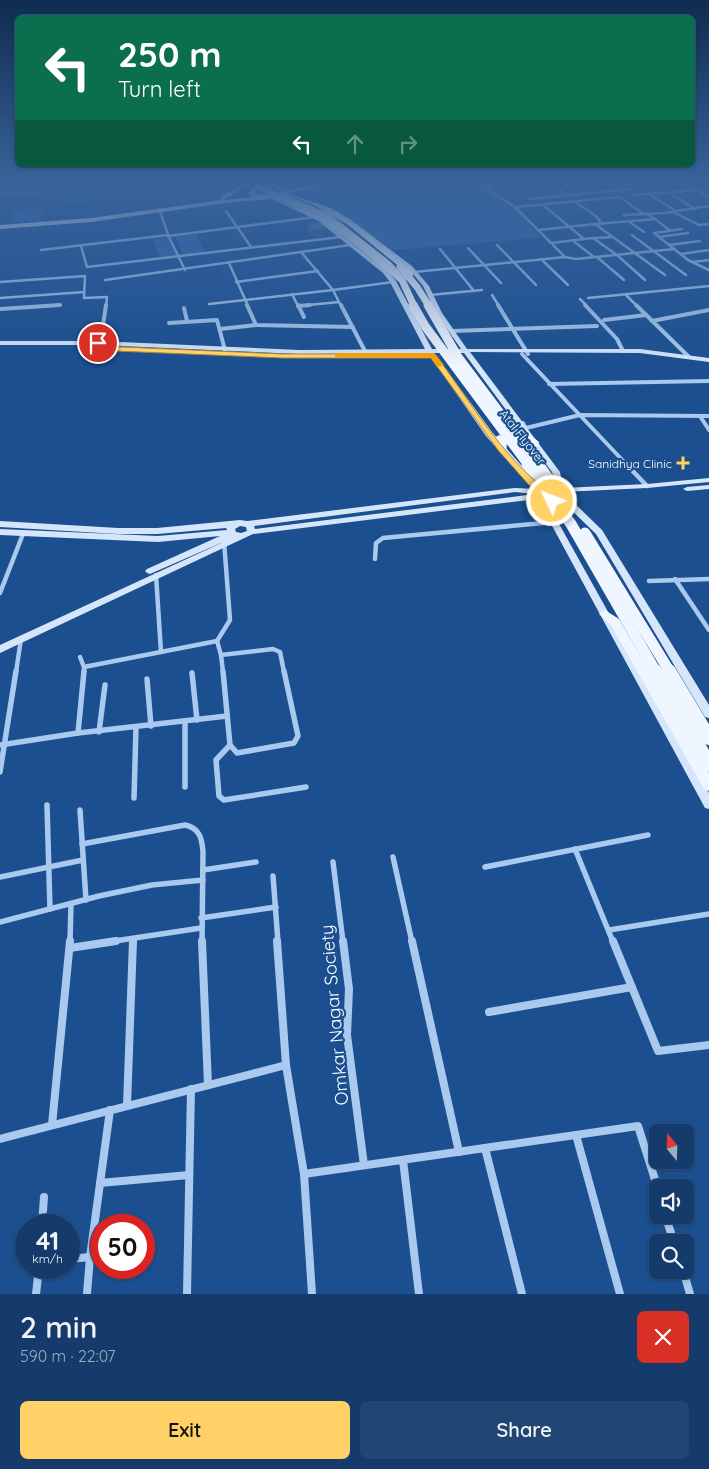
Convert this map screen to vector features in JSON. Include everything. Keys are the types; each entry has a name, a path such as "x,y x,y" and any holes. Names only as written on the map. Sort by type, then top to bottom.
{"main road":[{"path":"358,244 405,278 411,272 377,244"},
{"name":"Atal Flyover","path":"362,244 405,278 417,314 570,524 709,764"},
{"name":"Atal Flyover","path":"371,244 396,263 457,356 555,484 636,614 709,738"},
{"path":"436,323 446,328 480,379 522,431 536,444"},
{"path":"426,326 424,330 437,351 499,438 502,443 503,452"},
{"path":"610,618 709,785"}],"street":[{"path":"41,250 94,244"},
{"path":"172,244 185,270"},
{"path":"81,246 87,267 275,244"},
{"path":"578,244 624,280"},
{"path":"602,244 645,280"},
{"path":"624,244 665,275"},
{"path":"645,244 686,275"},
{"path":"669,245 674,244"},
{"path":"105,280 350,245 385,272 405,278 430,295 468,354 556,472 562,493"},
{"path":"496,245 536,285"},
{"path":"553,245 565,257"},
{"path":"669,245 703,269 709,270"},
{"path":"468,248 501,283"},
{"path":"440,249 474,291"},
{"path":"209,304 333,290 455,268 565,257 576,260 674,249"},
{"path":"681,254 709,250"},
{"path":"301,252 333,290 366,353"},
{"path":"541,259 568,285"},
{"path":"692,262 709,260"},
{"path":"229,263 256,325"},
{"path":"236,282 318,272"},
{"path":"0,282 85,276 84,297 108,297 103,325 96,346"},
{"path":"405,278 431,353 503,452 543,494 555,501 562,493 709,480"},
{"path":"588,298 709,286"},
{"path":"430,295 482,290"},
{"path":"0,298 84,292"},
{"path":"292,294 304,317"},
{"path":"492,295 525,353 548,384 647,486"},
{"path":"626,295 688,357"},
{"path":"580,299 617,339 623,351"},
{"path":"298,306 339,302"},
{"path":"0,309 60,305"},
{"path":"184,308 187,321"},
{"path":"652,321 709,310"},
{"path":"604,320 646,315"},
{"path":"169,323 214,319 219,321 225,351"},
{"path":"220,328 256,325 353,327"},
{"path":"452,331 597,326"},
{"path":"0,343 225,351 293,356 366,353 468,354 623,351 709,360"},
{"path":"0,348 96,346"},
{"path":"525,353 663,354"},
{"path":"468,354 526,428 580,415 709,416"},
{"path":"548,384 709,381"},
{"path":"700,416 709,430"},
{"path":"3,644 184,555 229,535 247,530 543,494 551,487 562,493 598,532 709,714"},
{"path":"562,493 606,496 709,487"},
{"path":"543,494 554,522 610,618 634,671 709,804"},
{"path":"375,559 374,544 378,539 554,522"},
{"path":"0,524 229,535"},
{"path":"0,532 115,539 229,535 247,530"},
{"path":"0,592 23,534"},
{"path":"3,644 21,639 156,575 229,535"},
{"path":"84,667 217,641 230,620 229,535"},
{"path":"173,538 184,545 184,555"},
{"path":"156,575 161,652"},
{"path":"675,579 709,630"},
{"path":"648,581 709,579"},
{"path":"0,772 2,744 21,639"},
{"path":"217,641 221,655 230,745 237,753 294,743 298,736 280,652 273,649 221,655"},
{"path":"78,733 84,667 80,657"},
{"path":"192,673 197,720"},
{"path":"147,679 151,726"},
{"path":"99,732 105,684"},
{"path":"2,744 226,716"},
{"path":"185,721 185,787"},
{"path":"134,798 136,727"},
{"path":"230,745 216,760 218,796 220,798 228,800 306,787"},
{"path":"47,805 50,909"},
{"path":"80,810 86,900"},
{"path":"82,844 185,825 198,830 202,841 203,880 201,918 208,1085"},
{"path":"485,867 648,835"},
{"path":"575,849 658,1051 709,1045"},
{"path":"393,857 459,1152"},
{"path":"0,877 84,860"},
{"path":"203,870 256,862"},
{"name":"Omkar Nagar Society","path":"334,862 349,989 347,1035 364,1165"},
{"path":"273,876 286,1065 304,1174 312,1294"},
{"path":"0,922 152,885 203,880"},
{"path":"52,1125 70,948 71,904"},
{"path":"201,918 276,907"},
{"path":"609,930 709,914"},
{"path":"70,948 202,928"},
{"path":"128,1105 133,939"},
{"path":"489,1012 632,986"},
{"path":"0,1139 286,1065"},
{"path":"187,1294 191,1089"},
{"path":"96,1214 110,1110"},
{"path":"304,1174 638,1126 655,1179"},
{"path":"576,1135 620,1294"},
{"path":"485,1148 522,1294"},
{"path":"403,1160 419,1294"},
{"path":"100,1183 189,1175"},
{"path":"43,1214 44,1197"},
{"path":"80,1258 90,1257 88,1294"},
{"path":"36,1294 38,1279"},
{"path":"685,1279 690,1294"}],"shaded area":[{"path":"155,244 171,244 177,256 160,257"},
{"path":"179,244 201,244 204,252 184,255"},
{"path":"385,244 462,244 393,250"}],"slow traffic":[{"path":"338,356 433,355 440,365"}],"place":[{"name":"Sanidhya Clinic","path":"683,463"}],"route":[{"path":"98,343 94,348 283,356 433,355 501,449 532,483 542,490 542,496 552,501"}]}
